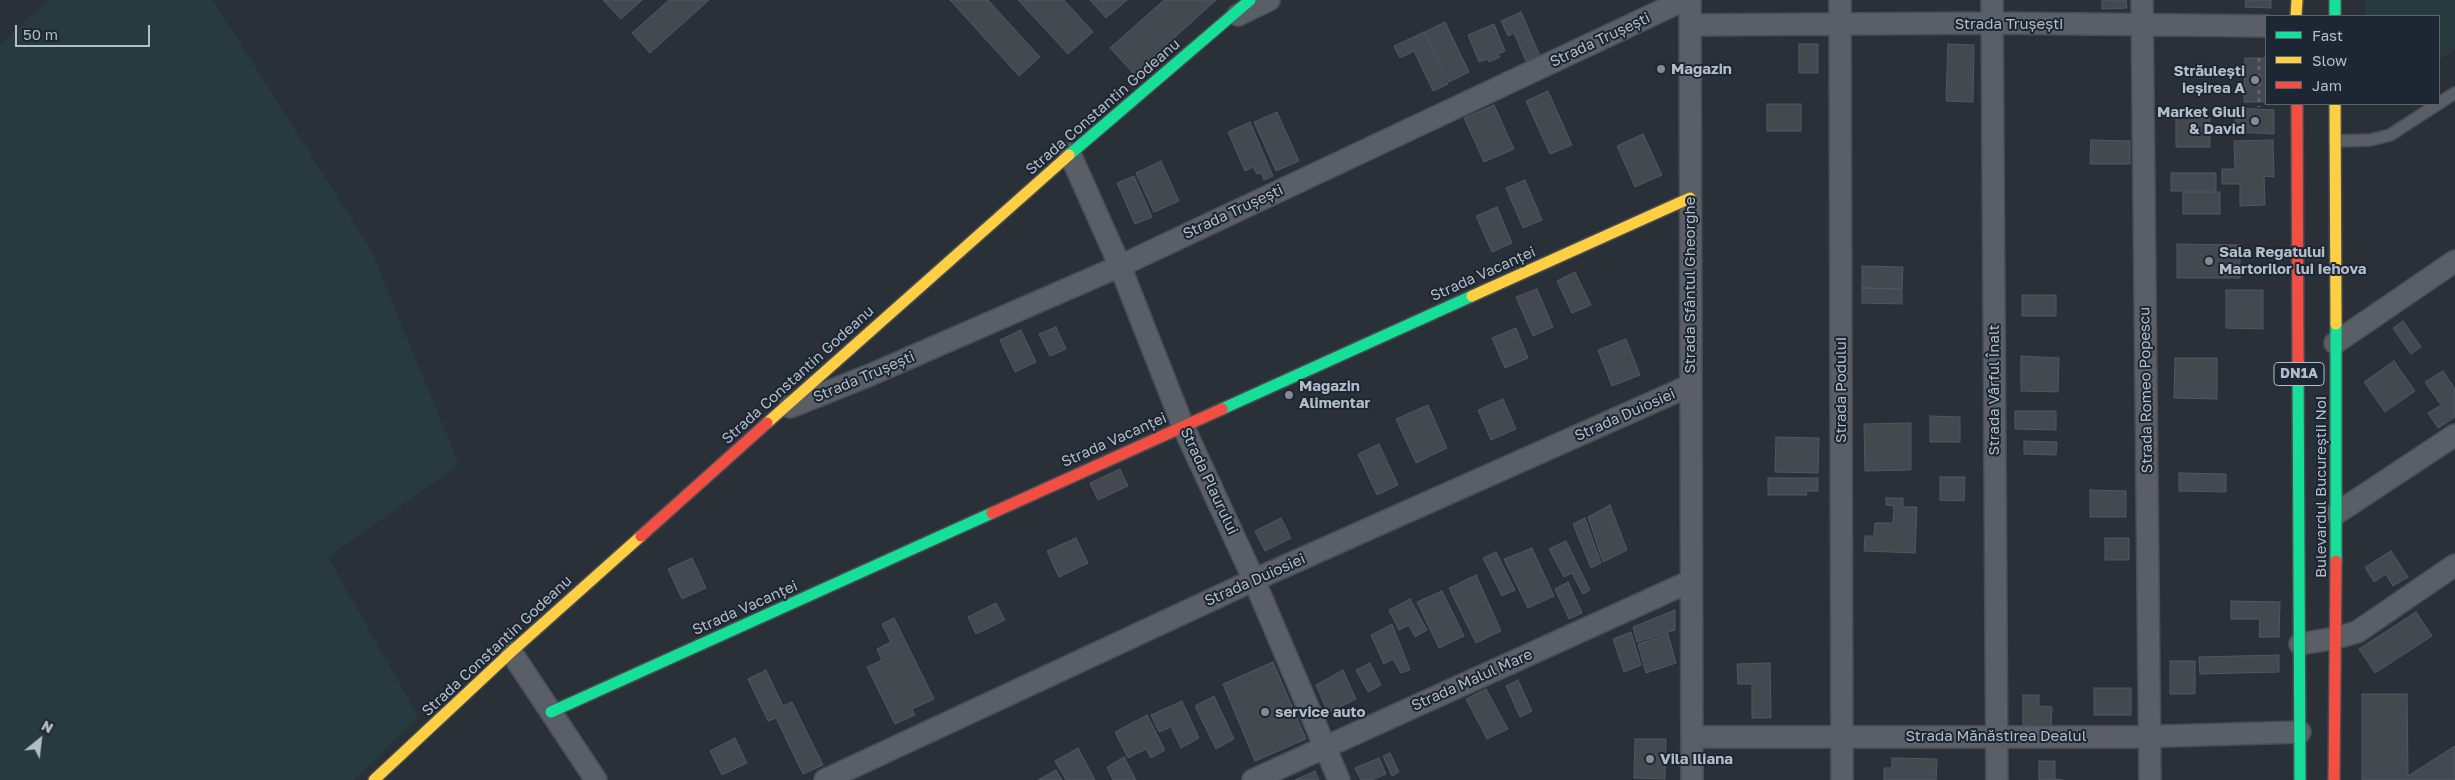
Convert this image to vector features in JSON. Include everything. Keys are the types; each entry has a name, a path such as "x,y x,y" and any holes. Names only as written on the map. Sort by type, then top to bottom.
{"street":[{"name":"Strada Constantin Godeanu","path":"374,780 511,652 778,412 1070,154 1250,0"},
{"path":"1228,20 1269,0"},
{"name":"Strada Trușești","path":"778,412 870,375 1120,266 1684,0"},
{"name":"Strada Sfântul Gheorghe","path":"1690,0 1692,25 1689,386 1692,780"},
{"name":"Strada Podului","path":"1840,0 1842,780"},
{"name":"Strada Vârful Înalt","path":"1992,0 1997,780"},
{"name":"Strada Romeo Popescu","path":"2142,0 2150,780"},
{"path":"2296,15 2297,0"},
{"path":"2335,0 2335,15"},
{"name":"Strada Trușești","path":"1692,25 1992,24 2265,26"},
{"name":"Bulevardul Bucureștii Noi","path":"2297,105 2300,780"},
{"name":"Bulevardul Bucureștii Noi","path":"2334,780 2336,638 2335,105"},
{"name":"Strada Plaurului","path":"1070,154 1120,266 1183,426 1254,580 1339,780"},
{"name":"Strada Vacanței","path":"551,712 1690,198"},
{"path":"2336,343 2455,261"},
{"name":"Strada Duiosiei","path":"825,780 1254,580 1689,386"},
{"path":"2336,512 2455,436"},
{"path":"2300,644 2336,638 2357,632 2455,565"},
{"name":"Strada Malul Mare","path":"1253,780 1691,580"},
{"path":"511,652 596,780"},
{"name":"Strada Mănăstirea Dealul","path":"1692,737 2149,736 2300,732"}],"lane":[{"path":"2440,103 2455,93"},
{"path":"2335,141 2370,140 2390,135 2436,105"}],"path":[{"path":"2259,58 2259,107"}],"green space":[{"path":"48,0 213,0 371,250 459,465 328,557 419,718 353,780 0,780 0,45"},
{"path":"2365,0 2455,0 2455,49 2440,59 2440,15 2365,15"}],"building":[{"path":"603,0 642,0 621,19"},
{"path":"669,0 709,0 650,53 632,33"},
{"path":"950,0 988,0 1040,57 1019,76"},
{"path":"1018,0 1064,0 1093,32 1068,54"},
{"path":"1090,0 1127,0 1106,18"},
{"path":"1164,0 1216,0 1134,74 1110,48"},
{"path":"2102,0 2126,0 2127,8 2102,9"},
{"path":"2246,0 2271,0 2271,8 2245,7"},
{"path":"1521,12 1540,56 1526,61 1514,33 1508,36 1501,21"},
{"path":"1445,22 1469,72 1449,82 1425,32"},
{"path":"1494,24 1505,51 1498,54 1500,57 1489,62 1487,59 1479,62 1468,35"},
{"path":"1424,32 1448,84 1433,91 1414,51 1400,58 1394,46"},
{"path":"1799,44 1818,44 1818,73 1799,73"},
{"path":"1948,44 1974,45 1973,102 1946,101"},
{"name":"Străulești ieșirea A","path":"2245,58 2265,58 2265,102 2244,102"},
{"path":"1548,91 1572,145 1550,154 1526,101"},
{"path":"1767,104 1801,104 1801,131 1767,131"},
{"path":"1494,105 1514,149 1484,162 1464,118"},
{"name":"Market Giuli & David","path":"2235,108 2274,110 2274,134 2236,132"},
{"path":"1277,112 1299,161 1276,171 1254,122"},
{"path":"2176,118 2210,118 2210,147 2176,147"},
{"path":"1250,122 1273,176 1264,180 1261,173 1257,174 1253,167 1245,171 1228,132"},
{"path":"1643,134 1662,175 1635,187 1617,146"},
{"path":"2091,140 2130,141 2130,164 2090,164"},
{"path":"2273,140 2274,177 2264,176 2265,205 2240,206 2240,184 2222,184 2222,169 2235,169 2234,141"},
{"path":"1161,161 1179,201 1154,212 1136,173"},
{"path":"2171,173 2216,173 2216,191 2171,191"},
{"path":"1134,176 1152,217 1135,224 1117,183"},
{"path":"1525,180 1542,220 1523,228 1506,188"},
{"path":"2183,192 2220,192 2220,214 2183,214"},
{"path":"1497,207 1512,243 1492,252 1476,216"},
{"name":"Sala Regatului Martorilor lui Iehova","path":"2177,244 2240,245 2240,278 2177,278"},
{"path":"1862,266 1903,267 1902,289 1862,288"},
{"path":"1575,272 1591,305 1572,313 1557,281"},
{"path":"1862,288 1902,289 1902,304 1862,303"},
{"path":"1537,289 1553,327 1533,336 1516,297"},
{"path":"2226,290 2263,290 2263,329 2226,328"},
{"path":"2022,295 2056,295 2056,316 2022,316"},
{"path":"2403,321 2421,347 2411,354 2393,328"},
{"path":"1056,327 1066,349 1050,356 1039,334"},
{"path":"1516,328 1528,358 1505,368 1492,338"},
{"path":"1021,330 1036,362 1015,372 1000,340"},
{"path":"1626,339 1640,375 1612,386 1598,350"},
{"path":"2021,356 2059,358 2058,392 2021,391"},
{"path":"2175,358 2217,358 2217,399 2174,398"},
{"path":"2394,361 2415,391 2385,412 2364,382"},
{"path":"2443,371 2455,389 2455,417 2438,428 2428,413 2441,405 2425,382"},
{"path":"1503,399 1516,429 1491,440 1478,410"},
{"path":"1428,405 1447,448 1416,463 1396,419"},
{"path":"2015,411 2056,411 2056,430 2015,429"},
{"path":"1930,416 1960,417 1960,442 1930,442"},
{"path":"1911,423 1911,470 1865,471 1864,424"},
{"path":"1776,437 1819,438 1818,473 1775,472"},
{"path":"2024,441 2057,442 2056,455 2024,454"},
{"path":"1379,444 1398,485 1377,495 1358,454"},
{"path":"1120,469 1128,486 1098,500 1090,483"},
{"path":"2179,473 2226,474 2226,492 2179,491"},
{"path":"1940,477 1965,477 1964,501 1940,500"},
{"path":"1768,478 1818,478 1818,491 1806,491 1807,495 1768,495"},
{"path":"2090,490 2126,491 2126,517 2090,517"},
{"path":"1886,498 1903,498 1903,507 1917,507 1915,553 1864,551 1865,536 1874,536 1875,523 1893,523 1894,506 1886,505"},
{"path":"1610,505 1627,550 1603,562 1588,517"},
{"path":"1281,518 1291,538 1265,551 1255,531"},
{"path":"1585,518 1601,563 1591,568 1573,524"},
{"path":"1076,538 1088,563 1059,577 1047,551"},
{"path":"2105,538 2129,538 2129,560 2105,560"},
{"path":"1566,541 1590,590 1583,594 1572,573 1564,577 1549,549"},
{"path":"1532,548 1554,596 1528,608 1504,559"},
{"path":"2391,551 2408,577 2393,586 2386,574 2374,582 2365,567"},
{"path":"1496,552 1515,590 1502,596 1483,558"},
{"path":"692,558 706,588 682,599 668,569"},
{"path":"1476,575 1501,631 1476,643 1449,588"},
{"path":"1568,582 1582,613 1569,619 1555,589"},
{"path":"1442,591 1464,636 1439,648 1417,602"},
{"path":"1410,599 1427,630 1415,637 1409,625 1399,630 1389,610"},
{"path":"2231,601 2280,602 2279,637 2259,637 2260,619 2231,619"},
{"path":"996,603 1005,620 976,634 968,617"},
{"path":"1675,610 1675,630 1637,642 1633,627"},
{"path":"2416,612 2432,636 2375,673 2359,649"},
{"path":"894,618 934,699 912,709 915,715 895,724 867,667 882,660 877,649 891,642 882,624"},
{"path":"1392,624 1410,670 1401,673 1393,659 1384,664 1371,635"},
{"path":"1631,632 1641,665 1624,672 1613,639"},
{"path":"1668,634 1676,663 1646,673 1638,644"},
{"path":"2279,655 2279,672 2200,674 2199,657"},
{"path":"2170,661 2195,661 2195,694 2170,694"},
{"name":"service auto","path":"1273,662 1306,739 1255,761 1223,684"},
{"path":"1370,663 1381,685 1368,692 1356,670"},
{"path":"1770,663 1771,718 1752,718 1752,684 1738,684 1737,664"},
{"path":"766,670 783,706 792,702 823,765 803,774 776,718 768,721 748,679"},
{"path":"1343,670 1356,699 1328,713 1316,685"},
{"path":"1518,680 1532,711 1520,717 1506,686"},
{"path":"2094,688 2131,688 2131,715 2094,715"},
{"path":"1486,689 1508,729 1487,739 1466,699"},
{"path":"2362,694 2407,694 2408,776 2455,746 2455,780 2362,780"},
{"path":"2023,695 2039,695 2039,706 2052,707 2051,726 2023,725"},
{"path":"1214,696 1234,739 1216,749 1195,706"},
{"path":"1182,701 1199,738 1181,748 1171,727 1159,732 1151,715"},
{"path":"1147,715 1165,750 1151,758 1146,749 1128,758 1115,732"},
{"path":"735,738 747,763 722,775 710,751"},
{"name":"Vila Iliana","path":"1635,739 1666,739 1665,779 1634,778"},
{"path":"1078,748 1095,780 1066,780 1055,761"},
{"path":"1390,753 1399,772 1392,776 1383,756"},
{"path":"1124,757 1136,780 1113,780 1107,767"},
{"path":"1379,758 1386,774 1372,780 1361,780 1355,768"},
{"path":"1892,758 1937,759 1936,780 1884,780 1884,768 1892,768"},
{"path":"2039,761 2055,761 2055,779 2063,780 2039,780"},
{"path":"1056,770 1062,780 1038,780"},
{"path":"1315,771 1319,780 1295,780"}],"traffic: fast":[{"path":"1069,155 1250,0"},
{"path":"2335,0 2335,15"},
{"path":"1222,409 1472,296"},
{"path":"2336,324 2336,561"},
{"path":"2298,362 2300,780"},
{"path":"551,712 992,513"}],"traffic: slow":[{"path":"2296,15 2297,0"},
{"path":"2335,105 2336,324"},
{"path":"767,423 1069,155"},
{"path":"1472,296 1690,198"},
{"path":"374,780 511,652 641,536"}],"traffic: jam":[{"path":"2297,105 2298,362"},
{"path":"992,513 1222,409"},
{"path":"641,536 767,423"},
{"path":"2334,780 2336,561"}],"place":[{"name":"Magazin","path":"1661,69"},
{"name":"Străulești ieșirea A","path":"2255,80"},
{"name":"Market Giuli & David","path":"2255,121"},
{"name":"Sala Regatului Martorilor lui Iehova","path":"2209,261"},
{"name":"Magazin Alimentar","path":"1289,395"},
{"name":"service auto","path":"1265,712"},
{"name":"Vila Iliana","path":"1650,759"}]}
